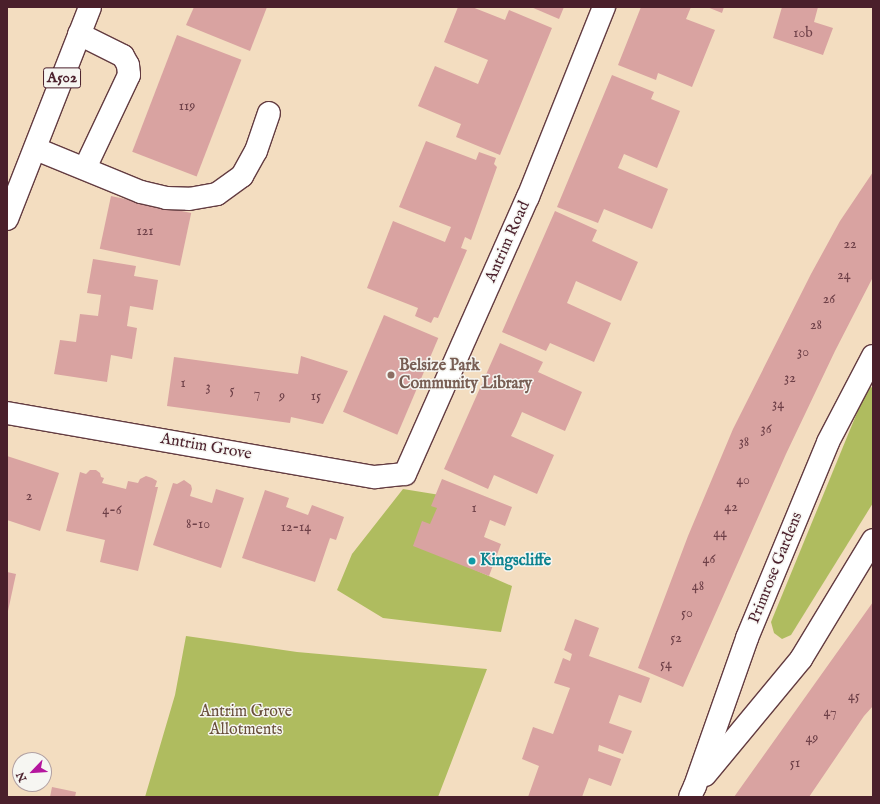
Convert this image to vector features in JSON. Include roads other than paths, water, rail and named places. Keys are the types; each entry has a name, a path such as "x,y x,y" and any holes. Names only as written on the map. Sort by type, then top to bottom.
{"street":[{"name":"A502","path":"7,218 36,149 90,7"},
{"name":"Antrim Road","path":"405,474 528,197 604,7"},
{"path":"79,34 124,56 128,65 129,76 85,168"},
{"path":"36,149 141,192 166,198 189,199 217,194 242,176 256,151 269,113"},
{"name":"Primrose Gardens","path":"692,792 747,638 828,442 873,356"},
{"name":"Antrim Grove","path":"7,413 375,477 405,474"},
{"name":"Primrose Gardens","path":"692,792 801,659 873,540"}],"place":[{"name":"Belsize Park Community Library","path":"391,375"},
{"name":"Kingscliffe","path":"472,561"}],"park label":[{"name":"Antrim Grove Allotments","path":"246,721"}]}
